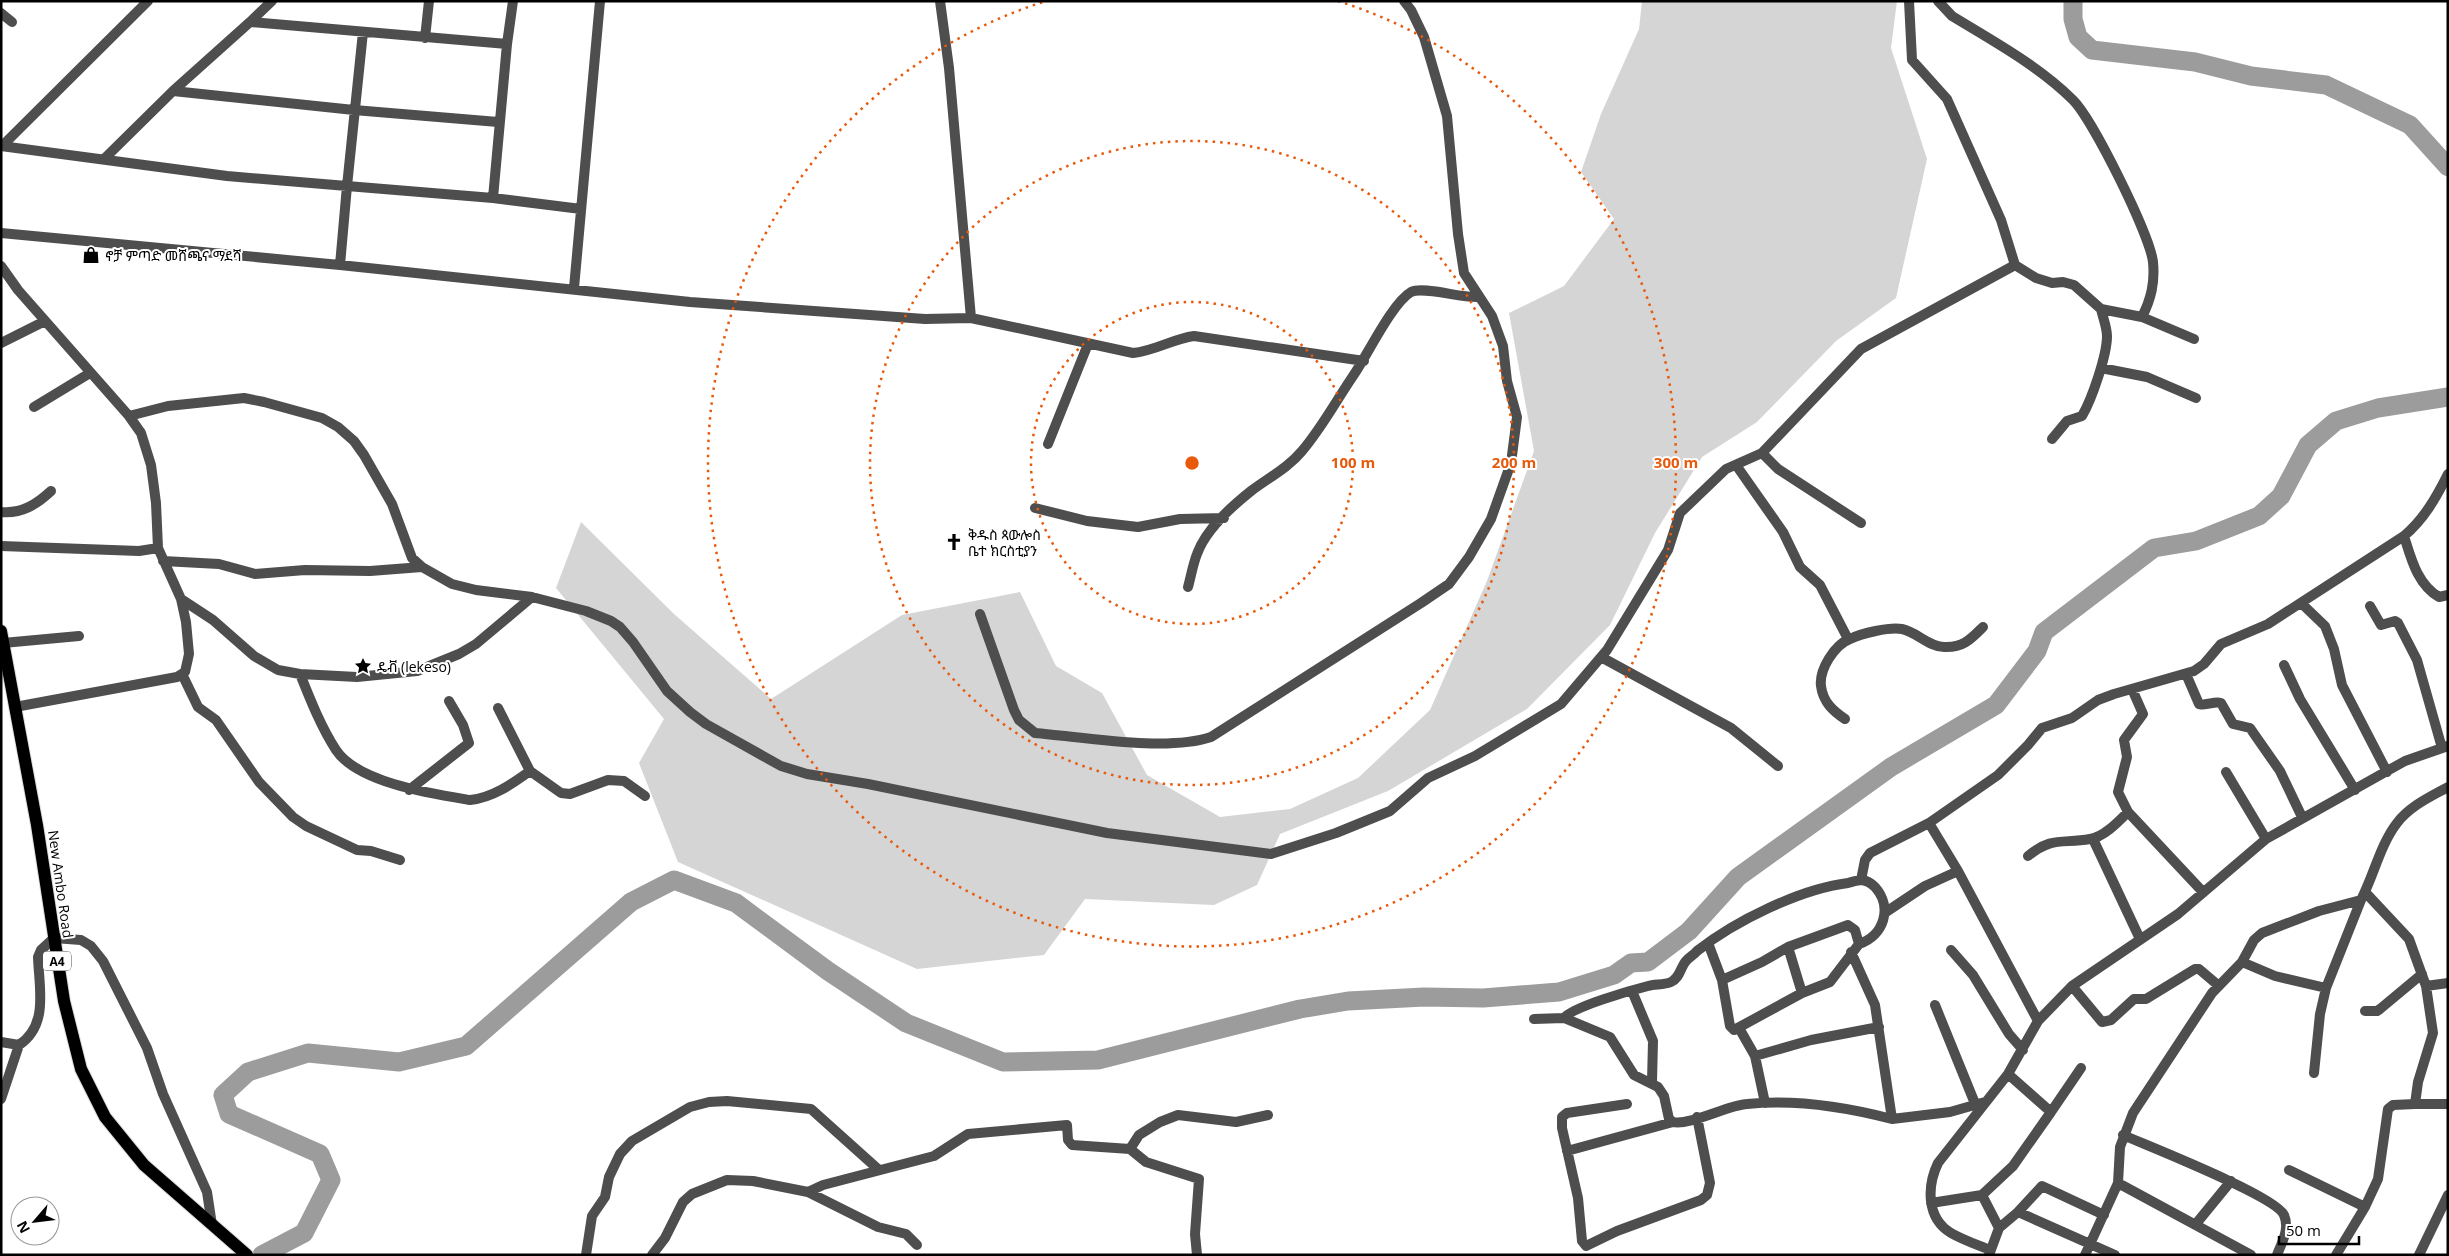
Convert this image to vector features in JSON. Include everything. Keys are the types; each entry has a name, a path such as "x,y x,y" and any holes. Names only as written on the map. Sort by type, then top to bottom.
{"main road":[{"name":"New Ambo Road","path":"2,637 37,825 54,938 73,1044 90,1091 105,1117 144,1165 247,1255"}],"street":[{"path":"1,146 148,1"},
{"path":"104,159 173,91 272,1"},
{"path":"425,38 429,1"},
{"path":"493,198 498,122 513,1"},
{"path":"574,288 600,1"},
{"path":"940,1 949,68 971,318"},
{"path":"980,614 1014,710 1020,720 1035,732 1163,744 1202,740 1211,737 1278,695 1448,584 1469,557 1491,518 1511,463 1516,417 1507,381 1503,346 1492,316 1464,273 1458,234 1447,116 1413,6 1404,1"},
{"path":"1909,1 1912,60 1947,99 2001,220 2014,266 2036,278 2052,283 2063,282 2074,285 2101,309 2142,317 2194,339"},
{"path":"1938,1 1952,16 2055,83 2075,101 2092,124 2146,237 2153,261 2152,297 2142,317"},
{"path":"1,13 12,22"},
{"path":"250,22 507,44"},
{"path":"340,265 363,32"},
{"path":"173,91 354,110 498,122"},
{"path":"1,146 218,175 493,198 581,209"},
{"path":"1,233 574,288 690,302 906,318 971,318 1133,353 1148,351 1179,338 1194,336 1364,361"},
{"path":"1,266 18,290 129,416 141,433 151,465 156,503 158,548 181,599 189,654 185,672 182,674 15,707"},
{"path":"129,416 168,406 244,398 322,418 338,427 354,441 364,454 392,504 412,558 422,567 452,584 476,590 532,597 586,611 616,624 633,642 667,692 690,712 706,724 788,769 1107,833 1271,854 1336,833 1390,811 1428,778 1476,756 1561,704 1601,657 1668,550 1680,513 1726,469 1762,453 1862,349 2014,266"},
{"path":"1188,587 1198,552 1211,530 1251,492 1282,470 1302,452 1364,361 1387,321 1412,292 1422,290 1466,298 1478,297"},
{"path":"2052,439 2068,421 2082,416 2101,368 2107,336 2101,309"},
{"path":"1,344 45,322"},
{"path":"1048,444 1088,344"},
{"path":"2101,368 2147,376 2196,398"},
{"path":"34,407 90,373"},
{"path":"1762,453 1778,469 1861,523"},
{"path":"1736,465 1783,532 1800,567 1820,585 1848,639"},
{"path":"1861,880 1865,860 1870,853 1929,823 1998,775 2028,746 2042,728 2072,718 2098,700 2132,688 2186,674 2204,664 2221,644 2268,624 2404,536 2418,524 2436,497 2448,474"},
{"path":"1,512 25,509 38,503 51,491"},
{"path":"1035,508 1087,521 1138,527 1180,520 1224,518"},
{"path":"2404,536 2413,564 2422,583 2439,597 2448,595"},
{"path":"1,546 138,551 158,548"},
{"path":"163,561 219,564 255,574 305,570 370,571 422,567"},
{"path":"181,599 213,620 254,656 278,670 300,674 357,677 417,671 459,654 476,644 532,597"},
{"path":"2300,603 2325,626 2334,649 2342,685 2387,772"},
{"path":"2104,1215 2042,1186 2018,1212 1999,1228 1990,1252 1950,1233 1939,1222 1931,1203 1931,1179 1938,1164 2008,1074 2038,1021 2072,986 2178,914 2202,890 2266,839 2302,817 2355,790 2405,761 2445,747 2417,660 2398,623 2395,621 2381,625 2370,606"},
{"path":"1845,719 1831,710 1826,702 1821,688 1821,676 1835,651 1848,639 1894,628 1909,631 1934,645 1953,647 1964,644 1983,627"},
{"path":"2,637 78,636"},
{"path":"1601,657 1731,728 1778,766"},
{"path":"2284,665 2300,699 2355,790"},
{"path":"182,674 198,706 216,720 259,782 293,817 306,826 357,850 371,851 400,860"},
{"path":"300,674 309,698 337,751 360,770 409,790 470,800 487,797 530,771"},
{"path":"2186,674 2199,704 2205,705 2214,701 2221,703 2233,724 2250,728 2280,771 2302,817"},
{"path":"2132,688 2143,714 2124,740 2126,757 2118,792 2128,812 2202,890"},
{"path":"409,790 469,743 463,725 449,701"},
{"path":"498,708 530,771 561,793 570,794 608,780 624,781 645,796"},
{"path":"2226,772 2266,839"},
{"path":"2314,1074 2320,1014 2326,988 2388,837 2398,822 2413,807 2448,787"},
{"path":"2028,856 2041,845 2050,842 2092,839 2128,812"},
{"path":"1929,823 1958,871 2038,1021"},
{"path":"2092,839 2140,939"},
{"path":"1886,912 1924,886 1958,871"},
{"path":"1564,1018 1569,1013 1632,991 1676,979 1685,963 1708,943 1746,921 1796,896 1833,885 1861,880 1870,882 1880,892 1886,912 1882,925 1874,936 1859,944 1851,952 1830,982 1802,993 1734,1030 1730,1026 1722,980 1708,943"},
{"path":"2085,1255 2118,1183 2120,1147 2133,1113 2149,1086 2219,986 2242,962 2254,940 2262,934 2363,896"},
{"path":"2363,896 2408,939 2426,986 2433,1033 2418,1082 2415,1104"},
{"path":"1722,980 1756,965 1788,947 1848,925 1855,930 1859,944"},
{"path":"1,1099 19,1045 27,1040 36,1029 41,996 38,957 54,938 81,940 91,946 103,961 147,1048 163,1094 207,1192 212,1225"},
{"path":"1788,947 1802,993"},
{"path":"1951,950 1973,975 2009,1034 2023,1050"},
{"path":"1851,952 1875,1004 1892,1119"},
{"path":"2242,962 2275,976 2326,988"},
{"path":"2072,986 2102,1022 2111,1020 2134,999 2146,999 2194,969 2199,969 2219,986"},
{"path":"2365,1011 2377,1011 2422,974"},
{"path":"2426,986 2448,984"},
{"path":"1632,991 1653,1041 1652,1082"},
{"path":"1935,1005 1976,1106"},
{"path":"1534,1019 1564,1018 1610,1037 1634,1074 1652,1082 1658,1087 1664,1096 1666,1109 1673,1122"},
{"path":"1755,1056 1811,1040 1879,1027"},
{"path":"1739,1028 1755,1056 1765,1104"},
{"path":"1,1042 19,1045"},
{"path":"1931,1203 1982,1194 1998,1182 2013,1166 2081,1068"},
{"path":"2008,1074 2052,1112"},
{"path":"586,1255 592,1216 605,1196 609,1177 620,1154 632,1141 690,1107 709,1102 727,1101 811,1109 879,1170"},
{"path":"1567,1151 1673,1122 1684,1122 1746,1104 1825,1106 1892,1119 1950,1112 1976,1106 1986,1101"},
{"path":"1627,1104 1564,1115 1562,1121 1578,1198 1582,1241 1586,1246 1590,1246 1617,1231 1701,1200 1707,1195 1710,1184 1697,1117"},
{"path":"2336,1255 2364,1208 2378,1179 2388,1109 2394,1105 2448,1104"},
{"path":"1130,1149 1139,1135 1160,1122 1178,1115 1236,1122 1268,1115"},
{"path":"808,1192 822,1185 934,1156 968,1134 1067,1125 1069,1128 1068,1140 1072,1146 1130,1149 1146,1162 1199,1179 1195,1234 1197,1255"},
{"path":"2123,1136 2231,1181 2280,1208 2284,1214 2286,1232 2277,1255"},
{"path":"2289,1170 2364,1208"},
{"path":"652,1255 665,1238 683,1202 692,1194 727,1180 753,1181 808,1192 878,1227 906,1234 917,1245"},
{"path":"2195,1225 2231,1181"},
{"path":"2118,1183 2251,1255"},
{"path":"1982,1194 1999,1228"},
{"path":"2419,1255 2448,1195"},
{"path":"2018,1212 2116,1255"}],"shaded area":[{"path":"1642,1 1897,1 1891,48 1927,159 1896,298 1836,341 1757,422 1702,457 1655,533 1610,625 1527,709 1388,791 1280,834 1257,885 1214,905 1085,899 1044,955 917,969 678,862 639,763 664,719 556,588 581,522 674,614 771,699 902,615 1020,592 1056,666 1102,693 1147,775 1220,817 1290,809 1358,778 1430,710 1487,581 1534,451 1509,313 1564,286 1614,219 1581,172 1601,114 1639,29"}],"waterway":[{"path":"2073,1 2073,19 2078,37 2092,50 2195,62 2251,76 2326,85 2410,125 2448,167"},
{"path":"262,1255 304,1233 331,1180 320,1154 229,1114 223,1095 248,1072 308,1053 399,1062 466,1046 631,902 674,880 736,903 828,971 906,1023 1003,1062 1098,1060 1300,1009 1348,1001 1424,997 1483,998 1559,992 1614,975 1631,963 1648,962 1689,931 1738,877 1891,767 1996,705 2037,651 2044,632 2154,548 2196,541 2259,516 2281,496 2308,445 2336,421 2378,408 2448,397"}],"place":[{"name":"ኖቻ ምጣድ መሸጫና ማደሻ","path":"91,255"},
{"name":"ቅዱስ ጳውሎስ ቤተ ክርስቲያን","path":"954,542"},
{"name":"ዴቭ (lekeso)","path":"363,666"}]}
